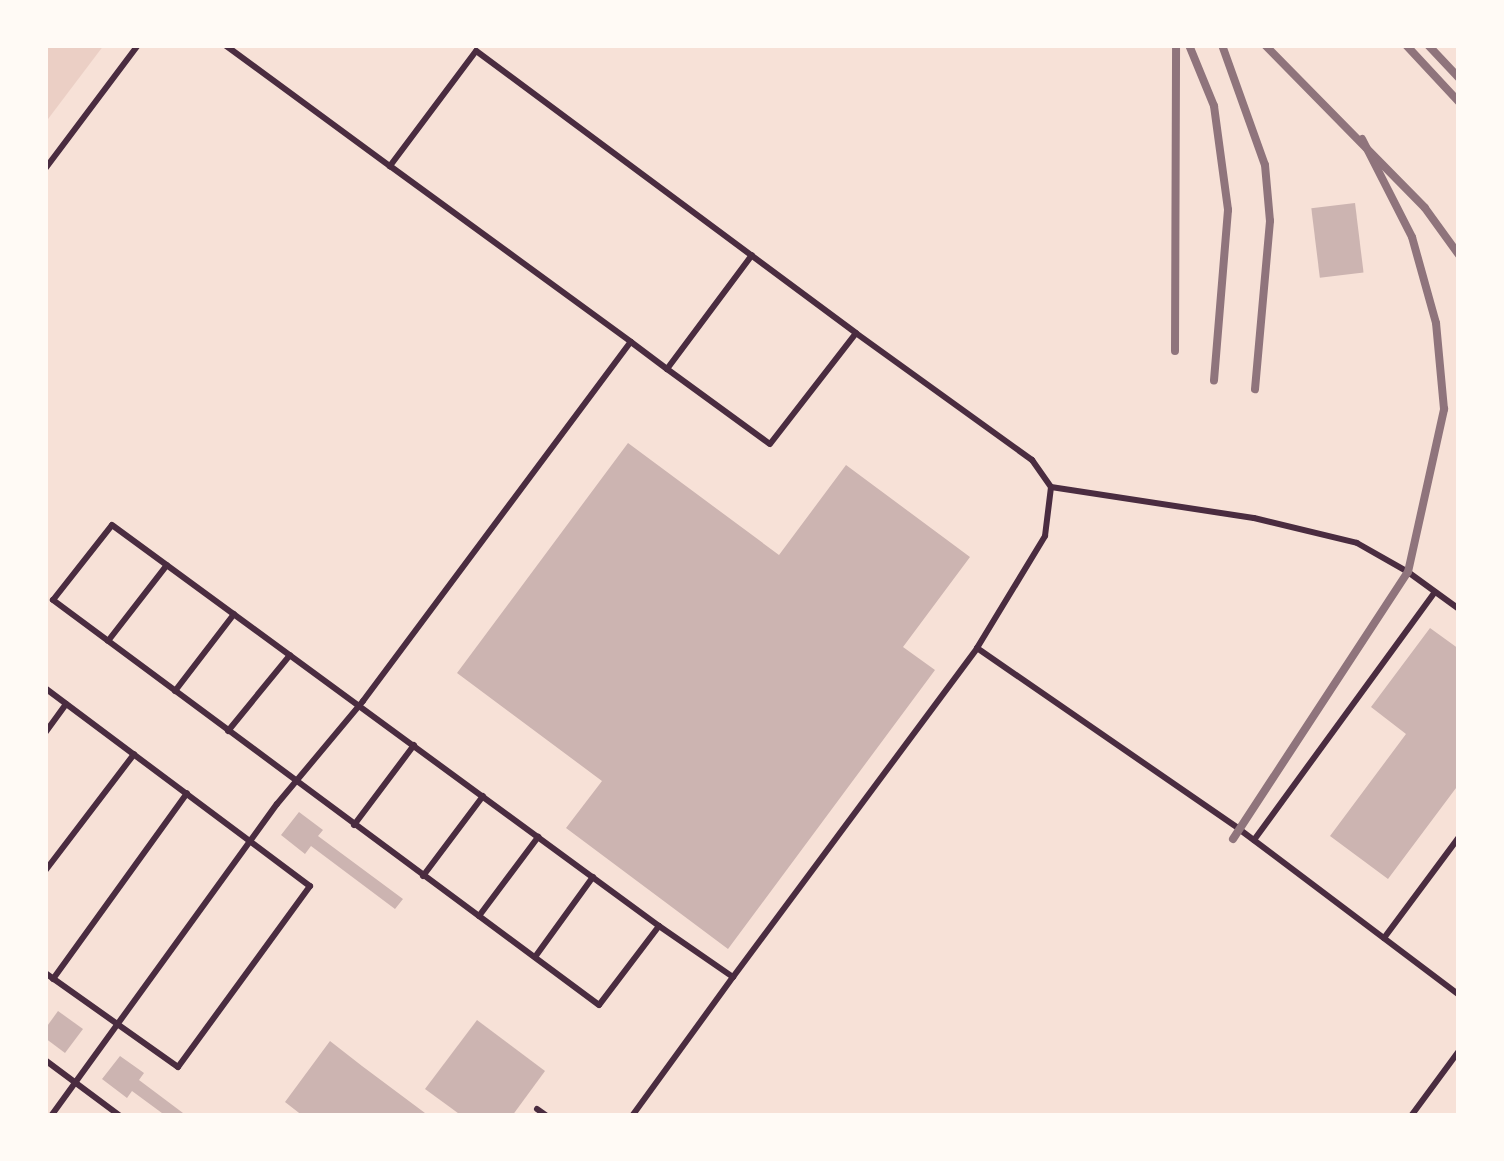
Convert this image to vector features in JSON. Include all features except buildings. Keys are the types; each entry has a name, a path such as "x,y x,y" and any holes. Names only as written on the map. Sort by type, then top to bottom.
{"lane":[{"path":"45,170 138,45"},
{"path":"224,45 770,444 856,333"},
{"path":"390,166 472,48 1032,460 1051,487 1045,536 977,648 632,1116"},
{"path":"667,368 752,255"},
{"path":"51,1116 252,840 631,342"},
{"path":"1051,487 1236,515 1357,543 1459,610"},
{"path":"53,600 112,525 733,977"},
{"path":"108,641 167,565"},
{"path":"1254,840 1435,592"},
{"path":"45,594 600,1005 659,926"},
{"path":"175,691 234,614"},
{"path":"977,648 1254,840 1459,994"},
{"path":"228,731 290,655"},
{"path":"45,688 134,754 188,793 252,840 310,886 178,1067 49,976 188,793"},
{"path":"45,733 66,704"},
{"path":"354,825 414,744"},
{"path":"45,871 134,754"},
{"path":"423,876 483,796"},
{"path":"478,916 538,836"},
{"path":"1384,938 1459,837"},
{"path":"535,957 593,877"},
{"path":"1411,1116 1459,1051"},
{"path":"45,1060 120,1116"},
{"path":"537,1109 547,1116"}],"shaded area":[{"path":"45,45 104,45 45,123"}],"railway":[{"path":"1175,351 1176,45"},
{"path":"1189,45 1214,106 1228,210 1214,380"},
{"path":"1222,45 1265,165 1270,221 1255,389"},
{"path":"1265,45 1425,208 1459,255"},
{"path":"1406,45 1459,102"},
{"path":"1428,45 1459,78"},
{"path":"1233,839 1408,572 1444,409 1436,323 1412,237 1362,139"}]}
